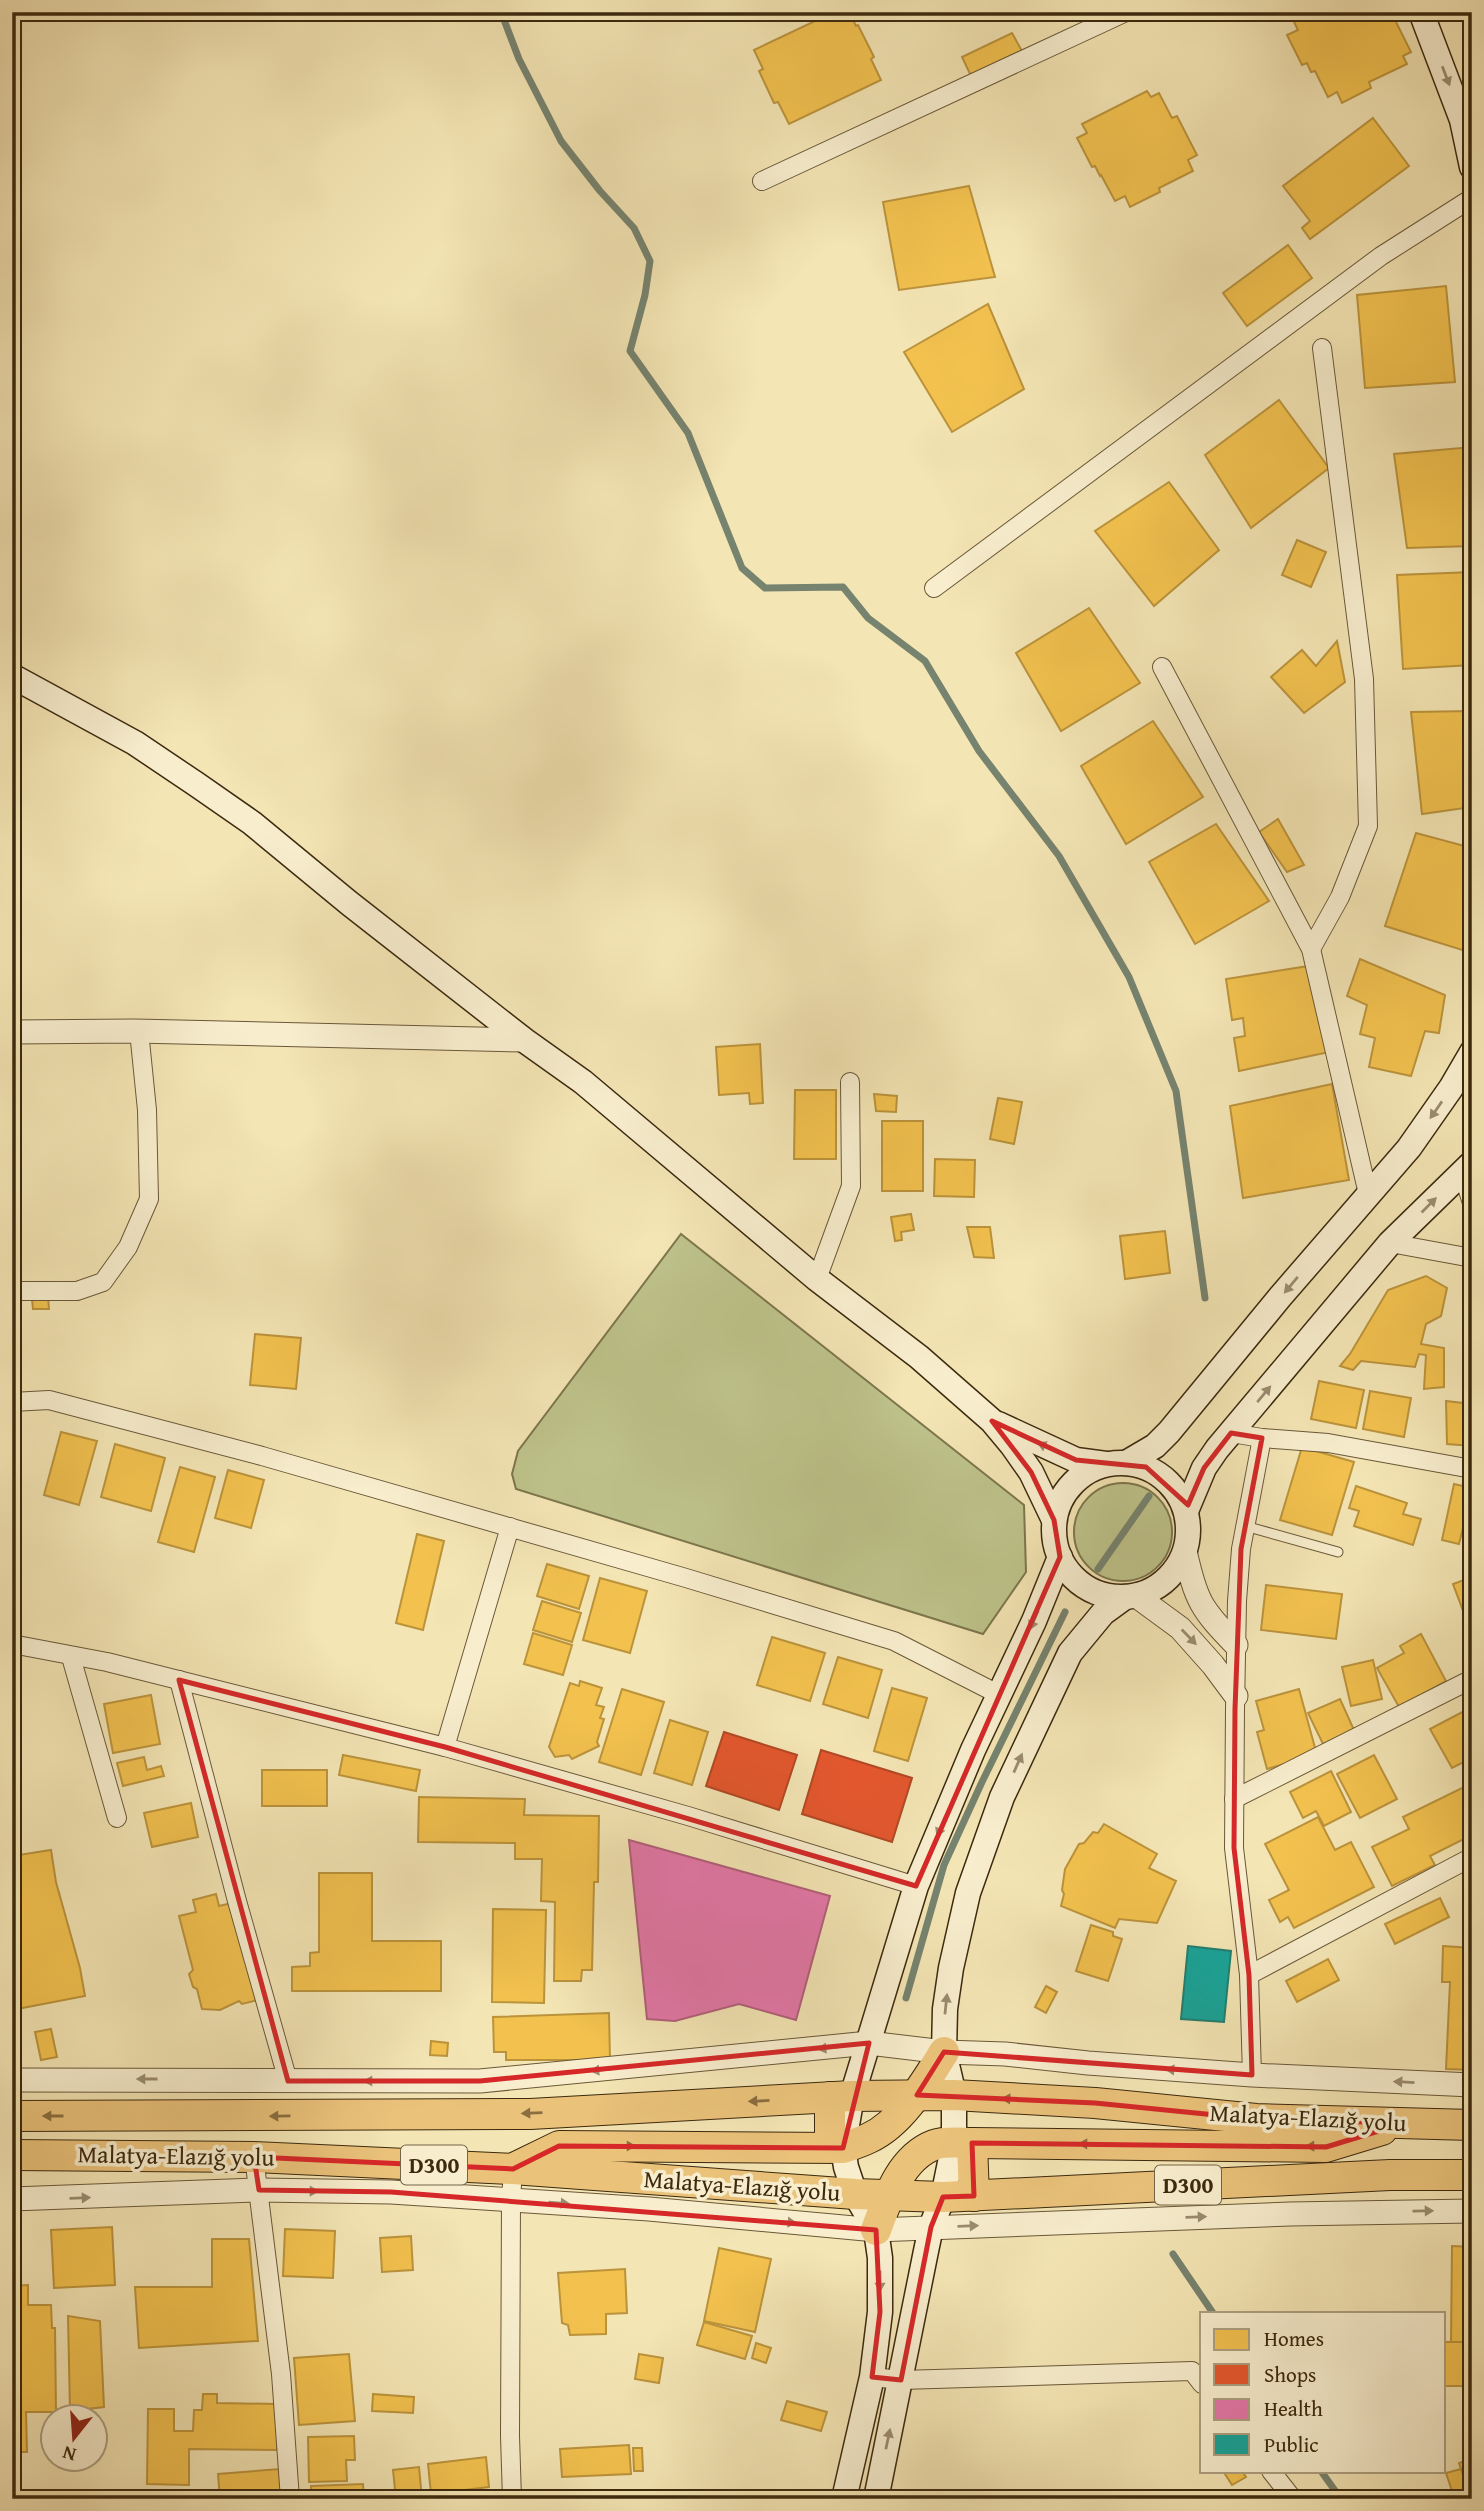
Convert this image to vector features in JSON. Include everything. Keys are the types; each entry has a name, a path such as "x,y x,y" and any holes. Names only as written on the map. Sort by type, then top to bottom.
{"highway":[{"path":"513,2169 559,2146 837,2148 872,2137 905,2109 944,2052"},
{"name":"Malatya-Elazığ yolu","path":"12,2116 530,2114 841,2096 954,2095 1095,2103 1256,2119 1472,2125"},
{"path":"837,2148 841,2096"},
{"path":"876,2230 888,2196 902,2171 934,2144 1326,2147 1405,2123"},
{"path":"963,2143 974,2196"},
{"name":"Malatya-Elazığ yolu","path":"15,2155 254,2157 513,2169 855,2194 943,2197 1390,2175 1472,2175"}],"main road":[{"path":"1421,12 1462,120 1472,167"},
{"path":"12,676 135,743 252,823 524,1040 583,1082 817,1279 919,1357 992,1421 1031,1472 1054,1520"},
{"path":"992,1421 1076,1460 1116,1464 1146,1468 1163,1478 1177,1493 1186,1511 1189,1531 1185,1551 1176,1569 1166,1580 1154,1589 1130,1596 1103,1595 1083,1585 1072,1576 1060,1557 1054,1535 1054,1520 1060,1501 1071,1484 1087,1472 1116,1464 1155,1446 1169,1432 1409,1148 1451,1088 1472,1052"},
{"path":"1186,1511 1204,1468 1231,1433 1390,1243 1467,1167"},
{"path":"841,2096 869,2043 916,1886 1060,1557"},
{"path":"876,2499 931,2227 963,2143 944,2052 945,2009 951,1968 968,1893 1002,1797 1070,1653 1095,1622 1130,1596"},
{"path":"837,2148 855,2194 876,2230 880,2258 880,2312 872,2377 844,2499"}],"street":[{"path":"762,181 1126,12"},
{"path":"934,588 1381,256 1472,198"},
{"path":"1311,949 1340,897 1368,826 1364,679 1322,348"},
{"path":"1162,667 1311,949 1368,1194"},
{"path":"12,1032 139,1031 524,1040"},
{"path":"12,1291 78,1291 103,1282 128,1247 149,1199 147,1110 139,1031"},
{"path":"817,1279 851,1186 850,1082"},
{"path":"1467,1167 1472,1203"},
{"path":"1390,1243 1472,1258"},
{"path":"12,1402 49,1400 262,1456 510,1527 894,1641 998,1694"},
{"path":"1231,1433 1328,1443 1472,1469"},
{"path":"1252,2075 1249,1975 1234,1849 1236,1645 1237,1601 1245,1525 1262,1438"},
{"path":"445,1747 510,1527"},
{"path":"1185,1551 1199,1602 1208,1616 1236,1645"},
{"path":"1130,1596 1180,1628 1236,1696"},
{"path":"12,1644 107,1662 445,1747 688,1816 916,1886"},
{"path":"71,1657 117,1818"},
{"path":"1234,1800 1472,1679"},
{"path":"179,1680 288,2081"},
{"path":"1249,1975 1472,1857"},
{"path":"12,2080 480,2081 869,2043 944,2052 1005,2054 1252,2075 1472,2085"},
{"path":"254,2157 281,2374 290,2499"},
{"path":"512,2499 510,2436 513,2169"},
{"path":"12,2199 260,2190 391,2192 649,2209 876,2230 1290,2214 1472,2211"},
{"path":"872,2377 901,2380 1192,2371 1200,2381"},
{"path":"1272,2472 1293,2499"}],"lane":[{"path":"1245,1525 1338,1552"}],"highlighted area":[{"path":"992,1421 1076,1460 1146,1467 1188,1505 1204,1468 1231,1433 1262,1438 1241,1549 1235,1709 1234,1848 1249,1975 1252,2075 944,2052 917,2095 1095,2103 1256,2119 1405,2123 1326,2147 972,2143 974,2196 943,2197 931,2227 901,2380 872,2377 880,2312 876,2230 391,2192 259,2190 254,2157 513,2169 559,2146 843,2148 869,2043 480,2081 288,2081 179,1680 445,1747 916,1886 1060,1557 1054,1520 1031,1472"}],"green space":[{"path":"681,1234 1024,1505 1026,1572 983,1634 516,1489 512,1474 518,1451"},
{"path":"1123,1483 1142,1487 1157,1498 1168,1513 1172,1532 1168,1551 1157,1566 1142,1577 1123,1581 1104,1577 1089,1566 1078,1551 1074,1532 1078,1513 1089,1498 1104,1487"}],"building: Homes":[{"path":"834,12 849,12 856,26 858,25 874,57 871,59 881,80 789,124 778,102 774,103 759,71 763,69 754,50"},
{"path":"1313,12 1391,12 1411,52 1403,56 1407,64 1369,82 1371,88 1342,103 1337,92 1328,97 1315,71 1311,72 1307,63 1302,65 1287,35 1298,30 1294,22"},
{"path":"1012,33 1022,51 971,76 962,57"},
{"path":"1147,91 1151,97 1159,93 1172,118 1177,116 1197,155 1188,160 1193,171 1159,188 1160,192 1130,207 1125,196 1115,201 1095,166 1092,167 1077,138 1087,133 1082,124"},
{"path":"1373,118 1409,166 1310,239 1302,228 1310,221 1283,186"},
{"path":"969,186 995,277 899,290 883,202"},
{"path":"1288,245 1312,278 1247,326 1223,293"},
{"path":"1446,286 1455,382 1365,388 1357,295"},
{"path":"988,304 1024,389 952,432 904,352"},
{"path":"1279,400 1329,468 1251,528 1205,455"},
{"path":"1472,447 1472,546 1407,548 1394,454"},
{"path":"1169,482 1219,550 1154,606 1095,531"},
{"path":"1297,540 1326,552 1311,587 1282,575"},
{"path":"1472,572 1472,665 1403,669 1397,575"},
{"path":"1089,608 1140,683 1061,731 1016,653"},
{"path":"1337,641 1345,682 1304,713 1271,677 1302,650 1316,666"},
{"path":"1472,711 1472,807 1422,814 1411,712"},
{"path":"1153,721 1203,797 1126,844 1081,766"},
{"path":"1278,819 1304,865 1287,872 1259,832"},
{"path":"1216,824 1269,901 1195,944 1149,862"},
{"path":"1416,833 1472,848 1472,953 1385,926"},
{"path":"1360,959 1445,995 1439,1033 1425,1031 1411,1076 1369,1067 1375,1038 1360,1034 1367,1005 1347,996"},
{"path":"1315,965 1334,1051 1239,1071 1234,1038 1245,1036 1243,1018 1232,1020 1226,979"},
{"path":"760,1044 763,1103 750,1104 749,1093 719,1095 716,1047"},
{"path":"1332,1084 1349,1180 1243,1198 1230,1106"},
{"path":"795,1090 836,1090 836,1159 794,1159"},
{"path":"874,1094 897,1096 896,1112 876,1111"},
{"path":"998,1098 1022,1102 1014,1144 990,1139"},
{"path":"882,1121 923,1121 923,1191 882,1191"},
{"path":"935,1159 975,1160 974,1197 934,1196"},
{"path":"911,1214 914,1230 901,1232 902,1240 895,1241 891,1217"},
{"path":"967,1227 990,1227 994,1258 974,1257"},
{"path":"1165,1231 1170,1273 1125,1279 1120,1236"},
{"path":"1426,1276 1447,1288 1441,1316 1426,1324 1421,1344 1444,1348 1444,1387 1424,1389 1426,1355 1419,1354 1415,1367 1361,1361 1353,1370 1340,1366 1388,1290"},
{"path":"48,1297 49,1309 33,1309 32,1299"},
{"path":"255,1334 301,1338 296,1389 250,1385"},
{"path":"1319,1381 1364,1390 1356,1428 1311,1419"},
{"path":"1370,1391 1411,1398 1404,1437 1363,1429"},
{"path":"1446,1401 1472,1404 1472,1446 1447,1444"},
{"path":"61,1432 97,1441 79,1505 44,1495"},
{"path":"115,1444 165,1458 151,1511 101,1497"},
{"path":"1302,1447 1354,1462 1332,1535 1280,1520"},
{"path":"180,1467 215,1477 194,1552 158,1542"},
{"path":"228,1470 264,1480 251,1528 215,1518"},
{"path":"1454,1484 1472,1488 1472,1518 1466,1516 1459,1544 1442,1540"},
{"path":"1356,1486 1407,1503 1403,1514 1421,1519 1413,1545 1354,1526 1359,1511 1349,1508"},
{"path":"417,1534 444,1541 423,1630 396,1623"},
{"path":"547,1564 589,1576 579,1609 537,1596"},
{"path":"1472,1577 1472,1614 1465,1616 1453,1584"},
{"path":"600,1578 647,1591 630,1653 583,1640"},
{"path":"1266,1585 1342,1594 1336,1639 1261,1630"},
{"path":"542,1601 581,1613 572,1642 533,1630"},
{"path":"533,1633 572,1645 563,1675 524,1664"},
{"path":"1421,1634 1446,1681 1399,1707 1377,1668 1404,1653 1400,1646"},
{"path":"772,1637 825,1653 810,1701 757,1685"},
{"path":"838,1657 882,1670 868,1718 823,1704"},
{"path":"1373,1660 1382,1699 1351,1706 1342,1667"},
{"path":"580,1681 602,1688 596,1705 604,1707 600,1718 604,1719 597,1742 599,1746 572,1759 569,1755 555,1757 549,1747 570,1683 579,1686"},
{"path":"892,1688 927,1698 908,1761 874,1751"},
{"path":"622,1689 664,1702 641,1775 599,1762"},
{"path":"1299,1689 1317,1755 1267,1769 1257,1732 1264,1730 1256,1701"},
{"path":"151,1695 160,1744 113,1753 104,1704"},
{"path":"1340,1699 1354,1730 1323,1744 1308,1713"},
{"path":"1472,1707 1472,1758 1452,1768 1430,1729"},
{"path":"670,1720 708,1732 692,1785 654,1773"},
{"path":"343,1755 420,1770 416,1791 339,1775"},
{"path":"1374,1755 1397,1799 1360,1818 1337,1774"},
{"path":"144,1757 147,1770 161,1766 164,1776 123,1786 117,1763"},
{"path":"262,1770 327,1770 327,1806 262,1806"},
{"path":"1331,1771 1351,1812 1324,1826 1316,1811 1303,1818 1290,1792"},
{"path":"1468,1785 1472,1793 1472,1835 1430,1856 1435,1865 1392,1886 1372,1847 1409,1829 1403,1817"},
{"path":"419,1797 525,1799 524,1815 599,1816 592,1970 582,1970 581,1981 554,1981 555,1902 541,1901 542,1859 515,1859 515,1843 418,1842"},
{"path":"191,1803 198,1837 152,1847 144,1813"},
{"path":"1318,1817 1335,1850 1351,1842 1374,1887 1294,1928 1288,1917 1280,1922 1269,1900 1289,1890 1265,1844"},
{"path":"1104,1824 1157,1854 1149,1868 1176,1881 1157,1923 1119,1919 1115,1928 1061,1906 1065,1869 1079,1844 1084,1843 1093,1832 1098,1833"},
{"path":"51,1850 56,1882 85,1996 12,2010 12,1856"},
{"path":"319,1873 372,1873 372,1941 441,1941 441,1991 292,1991 292,1967 310,1966 310,1953 319,1952"},
{"path":"216,1894 219,1906 236,1902 262,1999 242,2004 239,2001 220,2010 202,2009 197,1989 193,1987 189,1974 193,1970 179,1916 196,1912 193,1900"},
{"path":"1440,1898 1449,1917 1395,1944 1385,1924"},
{"path":"493,1909 546,1910 544,2003 492,2002"},
{"path":"1091,1925 1113,1932 1113,1936 1122,1939 1108,1981 1076,1971"},
{"path":"1443,1946 1472,1948 1472,2070 1446,2069 1450,1982 1442,1982"},
{"path":"1328,1959 1339,1980 1297,2002 1286,1981"},
{"path":"1046,1986 1057,1992 1046,2013 1035,2007"},
{"path":"609,2013 610,2060 506,2060 506,2052 494,2052 493,2017"},
{"path":"51,2029 57,2057 41,2060 35,2032"},
{"path":"431,2041 448,2043 447,2056 430,2055"},
{"path":"112,2227 115,2285 54,2288 51,2230"},
{"path":"285,2229 335,2231 333,2278 283,2276"},
{"path":"411,2236 413,2270 382,2272 380,2238"},
{"path":"212,2239 249,2239 258,2341 139,2348 135,2287 212,2287"},
{"path":"1452,2246 1472,2247 1472,2342 1451,2342"},
{"path":"719,2248 771,2259 755,2332 704,2321"},
{"path":"625,2269 627,2313 606,2314 606,2334 570,2335 568,2325 562,2323 558,2273"},
{"path":"28,2285 28,2305 51,2305 52,2328 55,2328 56,2402 38,2402 38,2412 26,2412 27,2452 12,2452 12,2286"},
{"path":"68,2316 100,2321 104,2402 70,2402"},
{"path":"704,2322 752,2336 745,2359 697,2345"},
{"path":"1446,2342 1472,2342 1472,2386 1446,2386"},
{"path":"756,2343 771,2348 766,2363 752,2358"},
{"path":"349,2354 355,2421 299,2425 294,2358"},
{"path":"639,2354 663,2358 659,2383 635,2379"},
{"path":"203,2394 217,2394 217,2403 278,2404 277,2450 189,2449 189,2485 147,2484 148,2409 174,2409 174,2431 193,2431 194,2410 202,2410"},
{"path":"373,2394 414,2397 413,2413 372,2411"},
{"path":"787,2401 827,2412 821,2431 781,2420"},
{"path":"354,2436 355,2460 346,2460 347,2481 309,2482 308,2437"},
{"path":"629,2445 631,2474 562,2477 560,2449"},
{"path":"633,2448 642,2448 643,2471 634,2471"},
{"path":"486,2457 489,2487 431,2494 428,2464"},
{"path":"1470,2459 1472,2499 1461,2499 1460,2495 1469,2492 1459,2463"},
{"path":"419,2467 422,2499 396,2499 393,2470"},
{"path":"280,2469 283,2499 220,2499 218,2474"},
{"path":"1461,2469 1469,2492 1454,2497 1446,2473"},
{"path":"1224,2472 1243,2472 1246,2477 1232,2485"},
{"path":"363,2484 364,2499 312,2499 311,2486"}],"building: Shops":[{"path":"724,1732 797,1755 779,1810 706,1786"},
{"path":"821,1750 912,1778 892,1842 802,1814"}],"building: Health":[{"path":"629,1840 830,1896 796,2020 739,2004 675,2021 647,2019"}],"building: Public":[{"path":"1188,1946 1231,1951 1224,2022 1181,2019"}],"waterway":[{"path":"501,12 519,59 561,141 600,191 634,228 650,261 645,295 630,351 688,433 742,568 765,588 843,587 868,618 925,661 979,751 1059,856 1129,977 1176,1091 1205,1298"},
{"path":"1098,1569 1149,1496"},
{"path":"906,1998 944,1865 1065,1612"},
{"path":"1173,2254 1212,2312"},
{"path":"1322,2472 1341,2499"}]}
